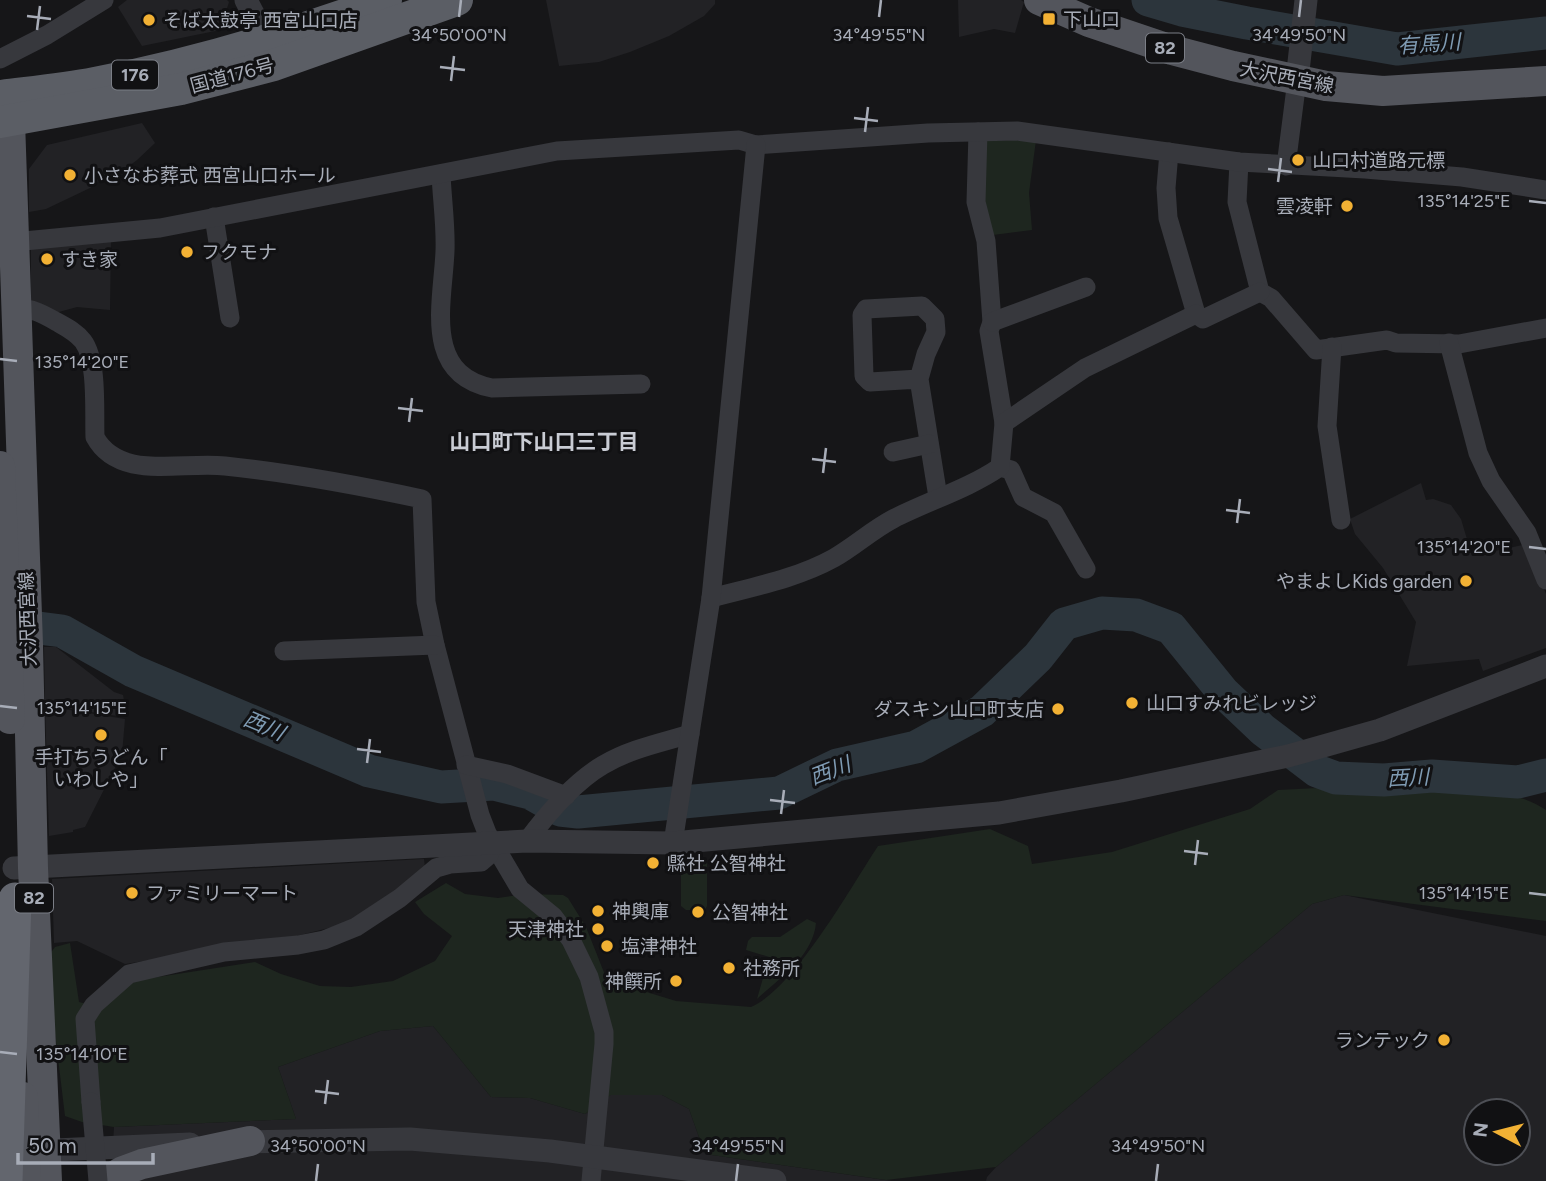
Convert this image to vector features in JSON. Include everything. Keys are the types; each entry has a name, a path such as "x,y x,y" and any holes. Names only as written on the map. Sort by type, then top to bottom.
{"highway":[{"name":"国道176号","path":"2,110 181,89 271,53 386,0"},
{"name":"国道176号","path":"271,53 457,0"},
{"path":"6,1181 15,876"}],"main road":[{"name":"大沢西宮線","path":"1039,0 1140,40 1233,66 1298,73 1350,89 1383,91 1546,81"},
{"name":"大沢西宮線","path":"2,110 7,243 16,308 15,876 35,1151 47,1181"},
{"name":"大沢西宮線","path":"0,466 16,610"},
{"path":"106,1181 142,1164 250,1141"},
{"name":"大沢西宮線","path":"26,1181 35,1151"}],"street":[{"path":"0,59 47,35 104,0"},
{"path":"246,0 271,53"},
{"path":"1286,166 1306,0"},
{"path":"7,243 160,228 557,151 739,140 756,145 1017,131 1239,162 1462,177 1546,190"},
{"path":"711,598 793,576 834,558 889,521 938,497 980,481 1000,467 1004,423 989,331 992,322 986,241 976,202 978,132"},
{"path":"673,843 711,598 756,145"},
{"path":"1169,152 1166,188 1168,218 1196,314 1203,319 1260,292"},
{"path":"1239,162 1237,202 1260,292 1271,298 1316,350 1387,340 1396,343 1459,344 1546,328"},
{"path":"441,174 445,248 439,330 449,361 467,379 477,385 492,388 641,384"},
{"path":"214,218 230,318"},
{"path":"992,322 1086,287"},
{"path":"919,379 870,382 864,376 862,315 866,309 922,306 935,320 936,332 919,379 938,497"},
{"path":"16,308 30,308 52,319 75,333 84,343 91,357 95,437 101,449 114,457 134,464 222,465 332,480 422,499 426,602 480,815 520,889 553,916 571,940 589,977 604,1032 592,1181"},
{"path":"1004,423 1085,368 1196,314"},
{"path":"1449,343 1478,453 1491,481 1527,533 1546,580"},
{"path":"1332,347 1327,426 1341,520"},
{"path":"893,452 929,444"},
{"path":"1000,467 1011,470 1023,497 1055,513 1086,569"},
{"path":"284,651 435,645"},
{"path":"15,876 527,841 673,843 999,813 1288,756 1380,730 1546,666"},
{"path":"527,841 558,803 602,766 639,748 690,734"},
{"path":"467,769 507,774 558,803"},
{"path":"99,1181 85,1019 94,1005 129,974 224,951 298,945 324,940 356,927 400,898 436,868 450,864 481,862 489,855 493,843"},
{"path":"35,1151 250,1141 410,1139 550,1151 775,1181"}],"shaded area":[{"path":"127,0 229,2 220,30 142,46 118,7"},
{"path":"546,0 715,0 715,4 704,16 669,36 630,52 599,62 559,66"},
{"path":"958,0 1024,2 1015,33 994,29 959,37"},
{"path":"142,123 155,143 137,160 125,169 107,175 90,188 46,209 29,212 29,169 47,145"},
{"path":"1036,140 1029,193 1032,230 993,235 982,200 983,141"},
{"path":"111,239 110,310 77,307 55,313 31,304 31,246"},
{"name":"やまよしKids garden","path":"1421,483 1426,500 1433,499 1451,505 1461,519 1472,556 1527,544 1546,594 1546,648 1483,671 1479,659 1407,666 1416,622 1383,568 1355,534 1350,519"},
{"path":"44,647 56,647 114,692 123,695 124,717 45,705"},
{"path":"45,706 125,719 122,754 85,827 49,836"},
{"path":"1338,787 1376,793 1485,791 1526,800 1546,810 1546,921 1344,895 1312,904 996,1167 886,1180 705,1154 689,1109 662,1095 611,1095 585,1114 530,1098 491,1097 433,1026 380,1031 278,1067 296,1119 114,1127 82,1122 65,1116 46,959 55,947 70,943 79,1002 102,1008 132,981 255,962 281,974 320,986 351,987 393,981 435,961 452,936 424,914 415,902 446,883 465,894 498,898 524,894 563,895 568,898 586,927 607,980 676,1001 751,1007 768,997 803,959 878,846 990,829 1028,846 1032,864 1112,852 1250,809 1278,790"},
{"path":"685,858 704,858 707,862 705,910 686,910 681,906 681,862"},
{"path":"424,859 425,868 392,895 341,925 284,939 125,964 77,941 54,943 52,879"},
{"path":"1344,895 1546,936 1546,1181 986,1181 996,1167 1312,904"},
{"path":"807,919 816,923 809,946 794,966 757,999 769,957 746,950 748,941 752,937 780,937"},
{"path":"433,1026 491,1097 530,1098 585,1114 610,1095 662,1095 689,1109 705,1154 892,1181 111,1181 114,1127 296,1119 278,1067 380,1031"}],"waterway":[{"name":"有馬川","path":"1148,0 1247,23 1397,49 1546,33"},
{"name":"西川","path":"0,623 62,631 133,671 369,771 441,787 494,784 530,793 560,810 578,812 779,793 837,765 916,747 982,711 1038,657 1064,624 1102,613 1136,615 1171,628 1223,692 1263,730 1317,771 1336,778 1384,780 1432,776 1518,782 1546,775"}],"place":[{"name":"下山口","path":"1049,19"},
{"name":"そば太鼓亭 西宮山口店","path":"149,20"},
{"name":"山口村道路元標","path":"1298,160"},
{"name":"小さなお葬式 西宮山口ホール","path":"70,175"},
{"name":"雲凌軒","path":"1347,206"},
{"name":"フクモナ","path":"187,252"},
{"name":"すき家","path":"47,259"},
{"name":"やまよしKids garden","path":"1466,581"},
{"name":"山口すみれビレッジ","path":"1132,703"},
{"name":"ダスキン山口町支店","path":"1058,709"},
{"name":"手打ちうどん「 いわしや」","path":"101,735"},
{"name":"縣社 公智神社","path":"653,863"},
{"name":"ファミリーマート","path":"132,893"},
{"name":"神輿庫","path":"598,911"},
{"name":"公智神社","path":"698,912"},
{"name":"天津神社","path":"598,929"},
{"name":"塩津神社","path":"607,946"},
{"name":"社務所","path":"729,968"},
{"name":"神饌所","path":"676,981"},
{"name":"ランテック","path":"1444,1040"}],"district":[{"name":"山口町下山口三丁目","path":"544,442"}]}
